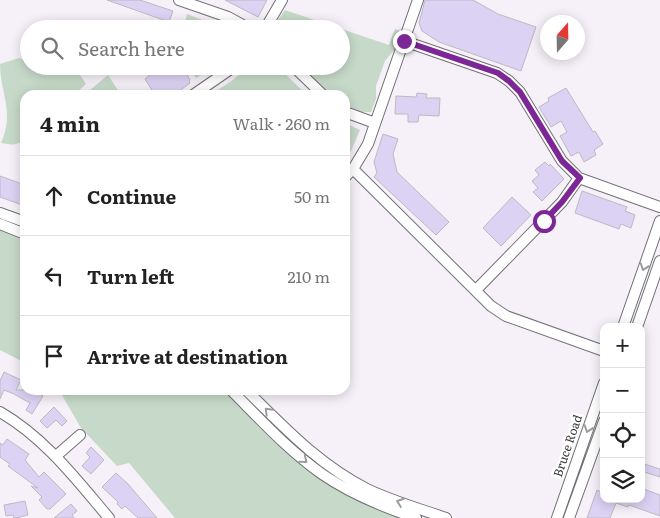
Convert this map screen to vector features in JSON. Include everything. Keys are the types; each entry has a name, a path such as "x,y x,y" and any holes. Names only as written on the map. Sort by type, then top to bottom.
{"street":[{"path":"179,0 234,20"},
{"path":"270,20 282,0"},
{"path":"350,172 368,144 418,0"},
{"path":"404,41 498,73 520,92 562,161 580,178 660,207"},
{"path":"200,90 222,75"},
{"path":"302,75 318,90"},
{"path":"350,114 375,123"},
{"path":"353,169 491,306 506,316 600,350"},
{"path":"476,290 562,202 580,178"},
{"path":"0,213 20,220"},
{"path":"624,323 660,221"},
{"path":"0,224 20,232"},
{"path":"638,323 660,260"},
{"name":"Bruce Road","path":"557,518 600,394"},
{"path":"237,395 298,456 323,475 360,497 416,518"},
{"path":"251,395 306,449 340,474 376,493 446,518"},
{"path":"0,412 27,431 56,456 109,518"},
{"name":"Bruce Road","path":"569,518 600,432"},
{"path":"56,456 80,435"}],"green space":[{"path":"285,10 315,20 278,20"},
{"path":"187,14 203,20 186,20"},
{"path":"395,29 400,31 395,49 385,61 376,86 376,99 371,112 362,112 350,107 350,90 324,90 310,75 350,75 350,32 389,45"},
{"path":"19,58 20,75 80,75 86,84 79,90 20,90 20,142 17,144 1,143 5,132 7,112 0,64"},
{"path":"108,75 118,90 90,90"},
{"path":"239,75 286,75 302,90 218,90"},
{"path":"350,125 360,130 350,152"},
{"path":"0,229 20,237 20,360 0,350"},
{"path":"62,395 231,395 316,475 362,503 402,518 175,518 129,463 117,466 81,428"}],"building":[{"path":"107,0 140,0 173,11 170,20 163,20"},
{"path":"225,0 267,0 258,17"},
{"path":"425,0 473,0 498,14 536,27 521,71 439,42 422,31 419,23"},
{"path":"150,75 187,75 190,83 181,90 152,90 145,79"},
{"path":"566,88 593,132 595,131 603,144 594,150 596,155 584,162 579,152 571,156 560,136 567,132 561,121 551,127 539,107 549,101 548,98"},
{"path":"417,93 427,94 426,98 440,98 439,116 419,115 418,122 408,122 408,114 395,114 396,96 416,97"},
{"path":"383,134 398,139 393,154 397,172 449,222 436,235 374,177 377,173 374,162"},
{"path":"545,162 549,166 550,164 564,179 542,201 533,192 538,188 532,181 539,175 535,170"},
{"path":"0,176 20,183 20,204 0,197"},
{"path":"582,191 627,207 625,211 635,215 631,228 621,224 619,229 575,213"},
{"path":"512,197 531,215 501,246 483,228"},
{"path":"4,372 20,380 16,390 20,390 20,395 43,396 32,414 26,410 30,403 14,394 4,390 0,399 0,381"},
{"path":"54,407 67,421 62,426 56,420 47,428 40,421"},
{"path":"7,439 29,454 25,460 39,477 44,472 66,494 50,509 47,509 39,500 42,497 31,486 38,488 8,466 10,464 0,457 0,443 3,445"},
{"path":"91,447 104,460 91,474 82,466 90,457 86,453"},
{"path":"645,464 660,469 660,477 645,472"},
{"path":"116,473 157,518 138,518 125,506 122,509 117,504 118,502 102,487"},
{"path":"645,489 660,495 660,516 629,505 628,507 616,503 645,503"},
{"path":"597,490 600,491 600,503 616,503 610,518 587,518"},
{"path":"25,501 28,515 16,518 13,515 6,516 4,505"},
{"path":"71,504 77,511 72,515 74,518 54,518"}],"route":[{"path":"404,41 498,73 520,92 562,161 568,169 580,178 562,202 544,221"}]}
